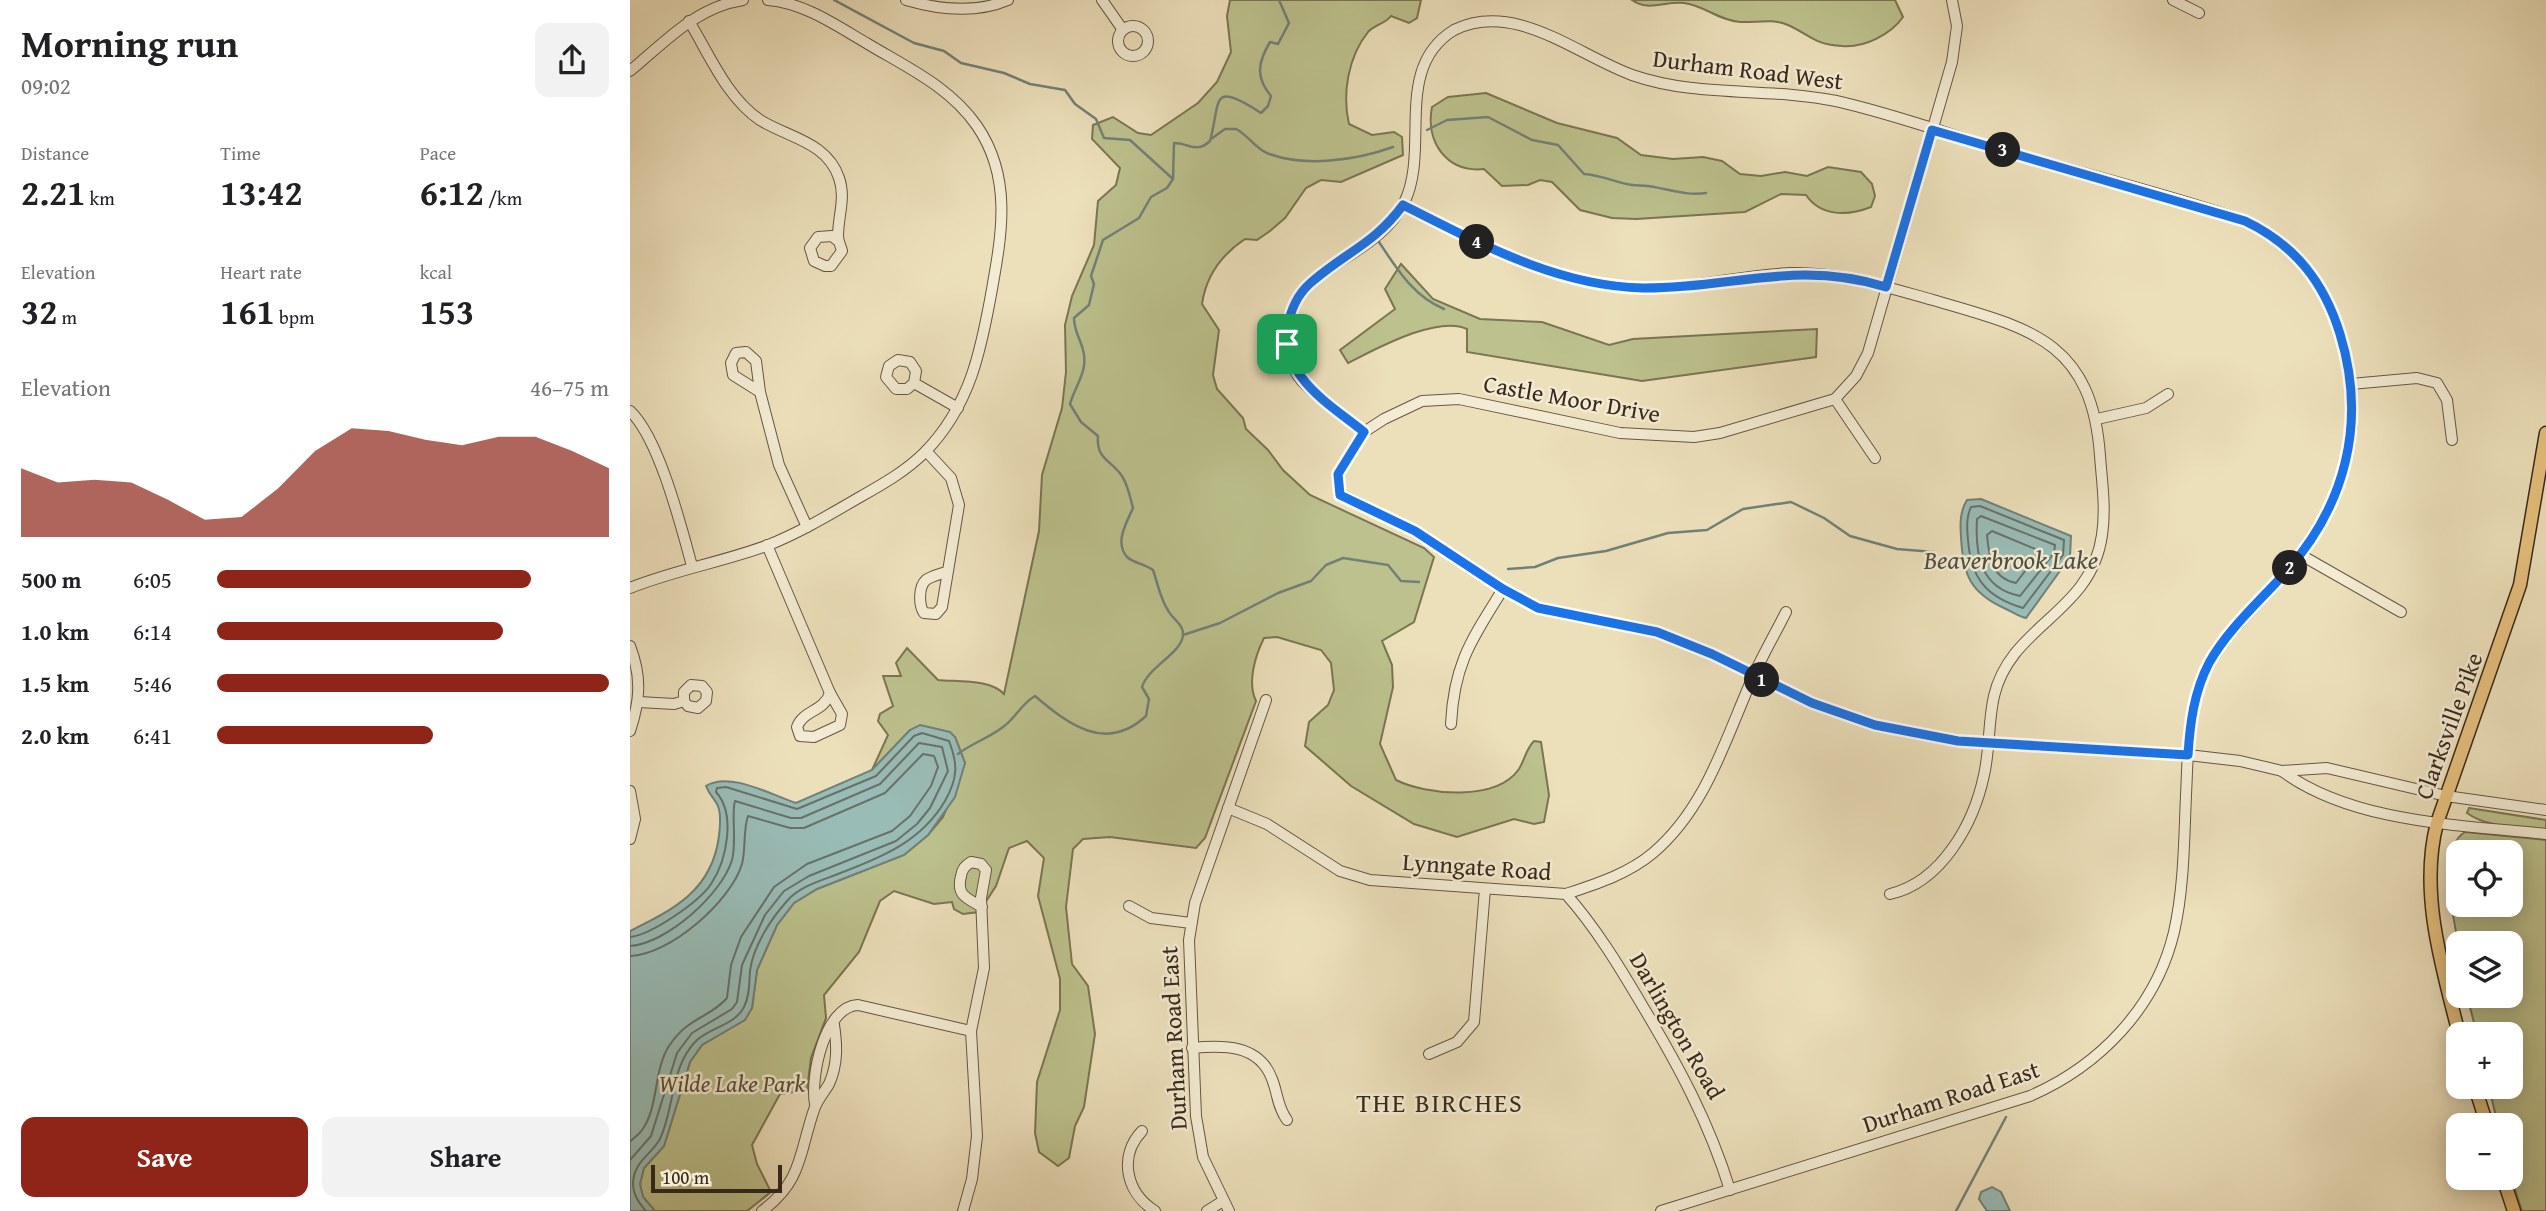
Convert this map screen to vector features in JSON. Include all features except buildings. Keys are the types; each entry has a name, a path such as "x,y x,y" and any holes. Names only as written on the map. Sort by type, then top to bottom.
{"main road":[{"name":"Clarksville Pike","path":"2457,1022 2431,890 2430,855 2446,796 2520,585 2546,433"},
{"path":"2507,1190 2514,1211"}],"street":[{"path":"630,71 690,21 721,5 743,0"},
{"path":"630,588 692,566 767,545 807,527 896,476 926,451 958,408 977,365 1003,230 1002,195 988,145 969,116 935,83 806,9 768,0"},
{"path":"906,0 948,9 1008,0"},
{"path":"1102,0 1123,30"},
{"path":"1875,458 1835,399 1864,363 1956,42 1957,26 1952,0"},
{"path":"2173,0 2199,13"},
{"name":"Durham Road West","path":"1364,432 1312,390 1295,372 1287,344 1287,330 1295,303 1312,281 1371,242 1403,205 1413,168 1417,90 1426,61 1435,48 1455,30 1491,19 1525,23 1607,64 1666,85 1769,91 1819,98 2229,216 2264,230 2294,253 2318,283 2336,323 2351,384 2352,430 2346,468 2324,521 2301,555 2233,630 2209,664 2192,714 2188,755"},
{"path":"690,21 732,93 746,108 768,125 820,149 834,167 842,190 837,240"},
{"path":"1403,205 1517,261 1606,284 1647,288 1782,274 1820,273 1845,276 2008,322 2040,337 2077,374 2097,419 2104,518 2098,554 2086,580 2069,604 2023,642 2005,668 1994,696 1980,791 1955,844 1925,878 1914,886 1891,894"},
{"path":"2351,384 2417,378 2437,383 2447,400 2452,440"},
{"path":"914,383 958,408"},
{"path":"760,392 779,465 807,527"},
{"path":"2097,419 2146,408 2168,394"},
{"name":"Castle Moor Drive","path":"1503,589 1415,531 1346,500 1337,487 1344,461 1364,432 1404,408 1440,399 1483,403 1609,431 1673,438 1720,433 1835,399"},
{"path":"630,411 643,426 667,486 692,566"},
{"path":"926,451 951,478 959,505 948,571"},
{"path":"767,545 830,693 842,714 840,725 814,737 800,736 797,727 802,717 820,708 830,693"},
{"path":"2301,555 2401,612"},
{"path":"1451,724 1454,684 1461,662 1503,589 1554,613 1657,632 1712,654 1812,703 1875,725 1930,737 2188,755 2241,761 2282,771 2327,768 2446,796 2546,810"},
{"name":"Lynngate Road","path":"1228,808 1267,824 1327,864 1355,876 1386,883 1566,894 1634,867 1671,836 1699,798 1753,676 1786,612"},
{"path":"630,646 638,672 639,702 630,731"},
{"path":"639,702 674,704 684,701"},
{"name":"Durham Road East","path":"1229,1211 1207,1167 1199,1137 1188,959 1191,923 1266,701"},
{"name":"Durham Road East","path":"1661,1211 2029,1096 2056,1085 2108,1046 2148,994 2174,933 2181,882 2188,755"},
{"path":"2282,771 2321,796 2437,823 2546,834"},
{"path":"630,791 635,819 630,839"},
{"path":"1429,1054 1457,1042 1475,1023 1485,888"},
{"name":"Darlington Road","path":"1566,894 1605,942 1689,1083 1716,1143 1730,1190"},
{"path":"1129,906 1151,918 1191,923"},
{"path":"963,1211 972,1179 977,1136 971,1031 985,968 982,907"},
{"path":"815,1104 815,1066 839,1011 859,1005 971,1031"},
{"path":"762,1211 775,1202 794,1177 815,1104 834,1069 837,1049 834,1025"},
{"path":"1192,1048 1230,1046 1258,1059 1272,1077 1279,1109 1287,1120"},
{"path":"1142,1130 1129,1151 1129,1181 1139,1199 1155,1211"},
{"path":"1207,1211 1223,1201"}],"green space":[{"name":"Wilde Lake Park","path":"1230,0 1421,0 1417,18 1409,23 1391,16 1368,32 1351,64 1348,76 1346,100 1349,124 1372,135 1394,132 1402,137 1403,155 1341,182 1321,180 1306,188 1285,218 1270,231 1257,240 1245,239 1222,259 1207,284 1202,304 1219,330 1213,375 1217,389 1243,418 1246,429 1268,450 1283,470 1310,495 1424,548 1434,557 1414,622 1382,641 1392,665 1393,687 1380,744 1396,780 1442,792 1478,791 1494,787 1508,780 1519,769 1534,741 1541,742 1549,795 1544,822 1534,824 1514,819 1457,837 1414,824 1351,786 1305,746 1309,722 1328,705 1334,690 1331,663 1321,650 1277,637 1264,638 1253,670 1252,686 1256,701 1205,838 1196,848 1110,837 1083,839 1073,849 1066,907 1072,964 1088,986 1095,1034 1084,1107 1075,1126 1069,1158 1058,1166 1039,1152 1035,1133 1037,1082 1060,1010 1060,979 1038,896 1044,858 1027,841 1009,848 996,886 979,912 963,914 954,909 952,902 934,904 894,891 880,901 859,952 824,995 826,1018 811,1058 807,1090 780,1094 752,1145 757,1164 771,1192 747,1211 655,1211 643,1197 640,1184 644,1168 664,1146 690,1062 702,1045 745,1019 752,1008 757,970 777,925 794,903 817,889 904,855 928,835 943,817 965,763 955,737 910,730 872,770 888,735 878,721 880,714 893,706 883,676 901,676 896,663 907,648 938,680 983,684 1004,694 1039,531 1042,475 1062,408 1066,372 1065,325 1072,296 1094,245 1098,201 1116,185 1120,168 1092,139 1093,125 1113,117 1138,133 1151,135 1198,103 1217,82 1231,52 1227,16"},
{"path":"1632,0 1895,0 1903,17 1877,39 1860,45 1842,46 1819,42 1782,23 1733,21 1691,4 1644,5"},
{"path":"1486,93 1557,123 1617,138 1641,155 1673,159 1703,157 1722,161 1740,174 1761,176 1785,172 1807,176 1828,167 1861,172 1872,184 1875,196 1871,207 1844,213 1827,211 1806,195 1781,194 1745,212 1636,219 1612,218 1580,210 1552,182 1540,180 1528,185 1502,186 1484,169 1459,166 1442,153 1432,132 1432,107 1448,97"},
{"path":"1401,264 1433,299 1480,319 1542,322 1609,345 1633,339 1817,329 1816,357 1642,381 1467,352 1467,329 1440,326 1407,335 1348,363 1340,350 1395,309 1385,289"},
{"path":"2469,808 2546,820 2546,830 2484,822 2467,813"},
{"path":"2465,832 2546,840 2546,1211 2522,1211 2515,1190 2523,1190 2523,1113 2495,1113 2492,1099 2523,1099 2523,1022 2474,1022 2470,1008 2523,1008 2523,931 2456,931 2453,917 2523,917 2523,840 2456,840"}],"water":[{"name":"Beaverbrook Lake","path":"1981,499 2071,536 2070,557 2026,618 1984,596 1976,589 1967,572 1962,550 1962,513 1967,500"},
{"path":"920,725 950,732 955,737 965,763 955,797 928,835 904,855 817,889 794,903 777,925 757,970 752,1008 745,1020 702,1045 690,1062 664,1146 644,1168 640,1184 643,1197 655,1211 630,1211 630,931 689,896 708,871 715,855 720,820 719,807 706,786 716,782 738,783 796,803 872,770 910,730"},
{"path":"1992,1187 2001,1192 2010,1211 1987,1211 1979,1199 1981,1192"}],"waterway":[{"path":"834,0 914,43 944,51 961,63 1004,73 1030,84 1065,90 1075,104 1096,119 1104,138 1130,140 1173,179"},
{"path":"958,754 1003,727 1035,696 1061,717 1088,731 1117,733 1131,727 1146,716 1149,699 1142,687 1145,680 1181,642 1182,628 1166,607 1153,570 1129,559 1123,551 1123,532 1133,508 1126,483 1099,450 1098,436 1081,422 1070,404 1084,364 1074,318 1089,305 1094,284 1091,276 1103,240 1139,218 1151,197 1167,188 1173,179 1174,143 1201,147 1210,141 1217,106 1225,97 1233,98 1261,113 1268,106 1271,96 1260,76 1261,63 1270,42 1278,44 1289,23 1279,0"},
{"path":"1427,130 1447,120 1488,117 1532,140 1558,145 1584,174 1630,185 1684,193 1706,193"},
{"path":"1211,139 1225,129 1236,129 1267,153 1281,158 1313,161 1347,159 1393,147"},
{"path":"1379,242 1399,272 1415,289 1444,309"},
{"path":"1508,569 1535,567 1558,558 1606,551 1668,533 1707,530 1743,509 1791,502 1824,518 1850,536 1897,549 1934,552"},
{"path":"1183,635 1220,623 1278,593 1311,581 1326,565 1343,558 1388,565 1401,581 1419,582"},
{"path":"1956,1211 2006,1117"}],"district":[{"name":"THE BIRCHES","path":"1440,1103"}],"route":[{"path":"1932,130 2245,221 2279,240 2308,268 2328,302 2349,368 2353,400 2352,430 2346,468 2324,521 2301,555 2233,630 2209,664 2192,714 2188,755 1958,741 1905,733 1846,716 1784,691 1712,654 1657,632 1627,624 1572,617 1538,608 1521,600 1396,520 1346,500 1337,487 1338,474 1352,447 1364,432 1303,382 1295,372 1287,344 1290,317 1302,292 1312,281 1371,242 1403,205 1517,261 1606,284 1647,288 1756,276 1820,273 1869,281 1886,287 1932,130"}]}
